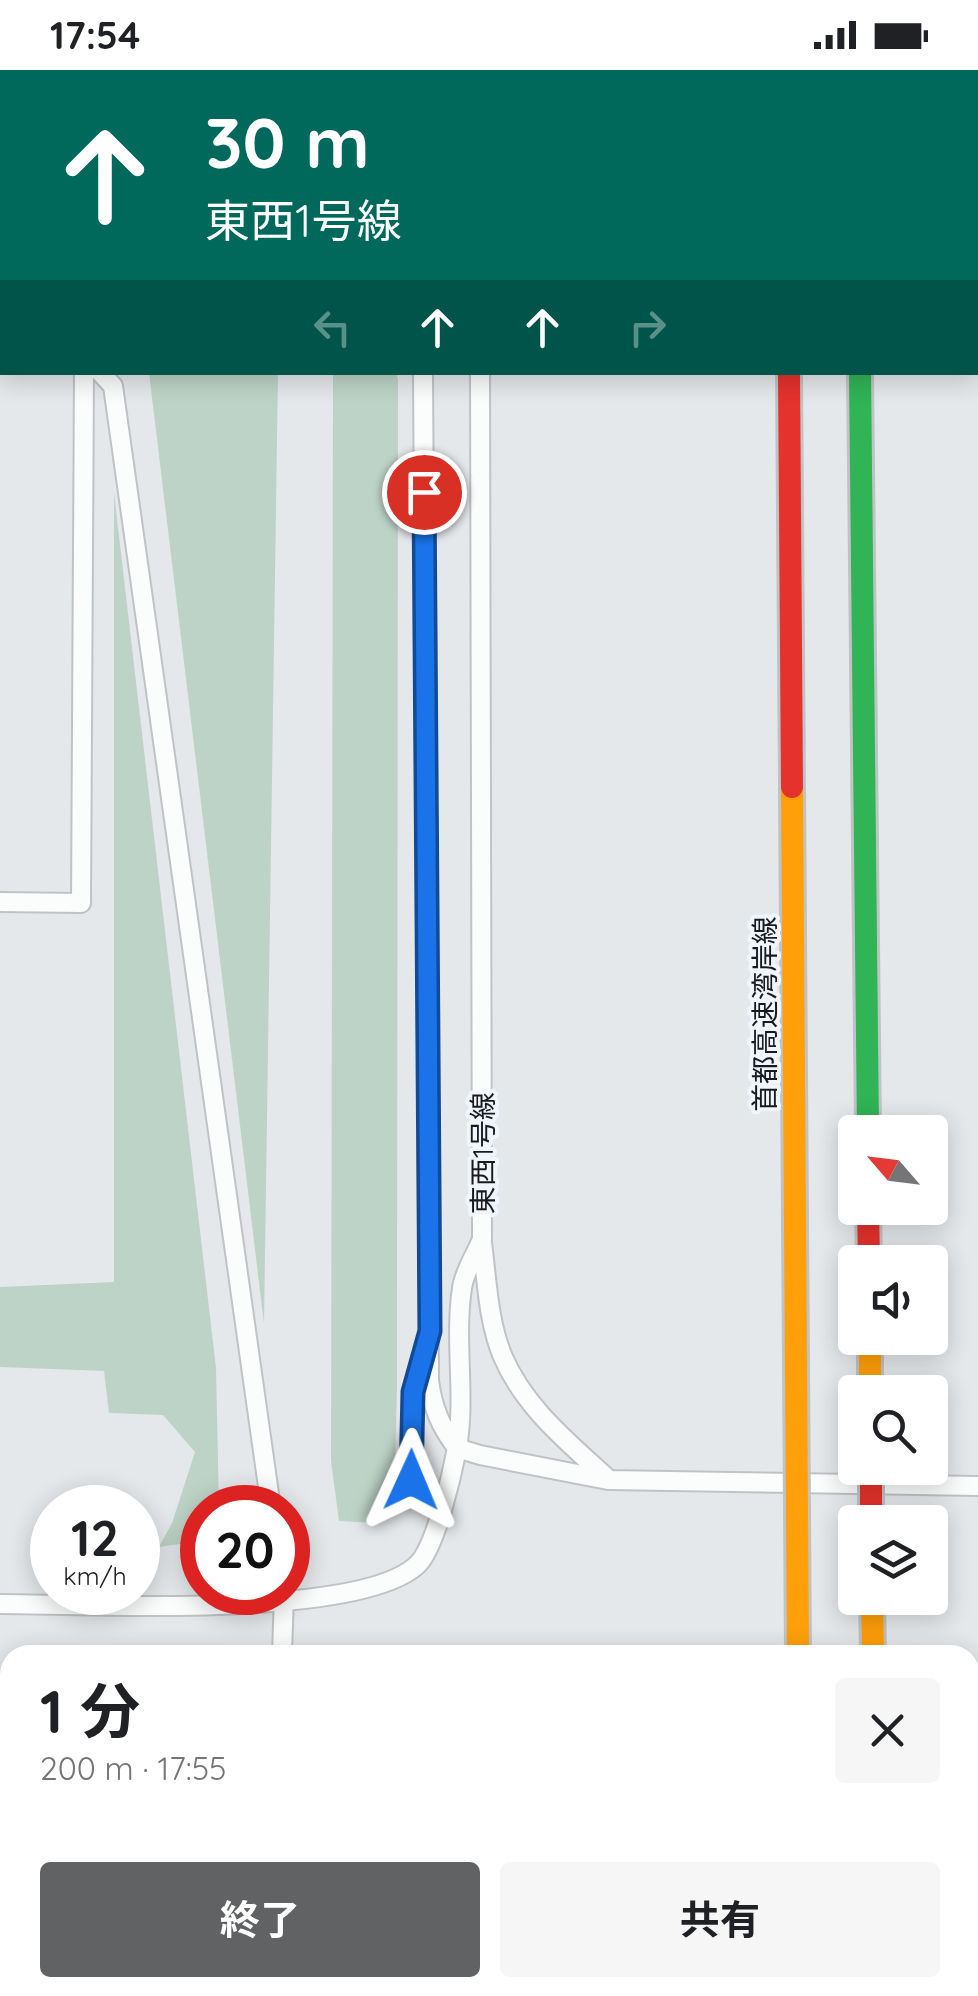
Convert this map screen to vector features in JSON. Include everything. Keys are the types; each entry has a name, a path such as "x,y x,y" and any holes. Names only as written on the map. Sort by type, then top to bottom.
{"highway":[{"name":"首都高速湾岸線","path":"789,375 798,1645"},
{"path":"860,375 868,1115"},
{"path":"872,1615 873,1645"}],"lane":[{"path":"0,902 80,903 84,375"},
{"path":"103,375 113,386 269,1485"},
{"name":"東西1号線","path":"423,375 429,1382 433,1408 457,1448"},
{"name":"東西1号線","path":"457,1448 462,1286 482,1239 480,375"},
{"path":"482,1239 492,1318 502,1355 537,1412 608,1480"},
{"path":"430,1331 413,1392 411,1480 440,1513"},
{"path":"310,1595 364,1590 399,1579 420,1562 433,1541 457,1448 480,1456 608,1480 978,1486"},
{"path":"0,1604 180,1600"},
{"path":"282,1645 283,1615"}],"green space":[{"path":"149,375 278,375 264,1324"},
{"path":"333,375 397,375 394,1507 375,1523 339,1521 331,1461"},
{"path":"114,493 216,1368 219,1485 184,1485 195,1452 163,1415 109,1413 104,1371 0,1367 0,1287 114,1282"},
{"path":"180,1498 180,1544 160,1547 160,1545"}],"traffic: fast":[{"path":"860,375 868,1115"}],"traffic: slow":[{"path":"792,787 798,1645"},
{"path":"870,1355 870,1375"},
{"path":"872,1615 873,1645"}],"traffic: jam":[{"path":"789,375 792,787"},
{"path":"868,1225 869,1245"},
{"path":"871,1485 871,1505"}],"route":[{"path":"411,1480 413,1392 430,1331 424,492"}]}
